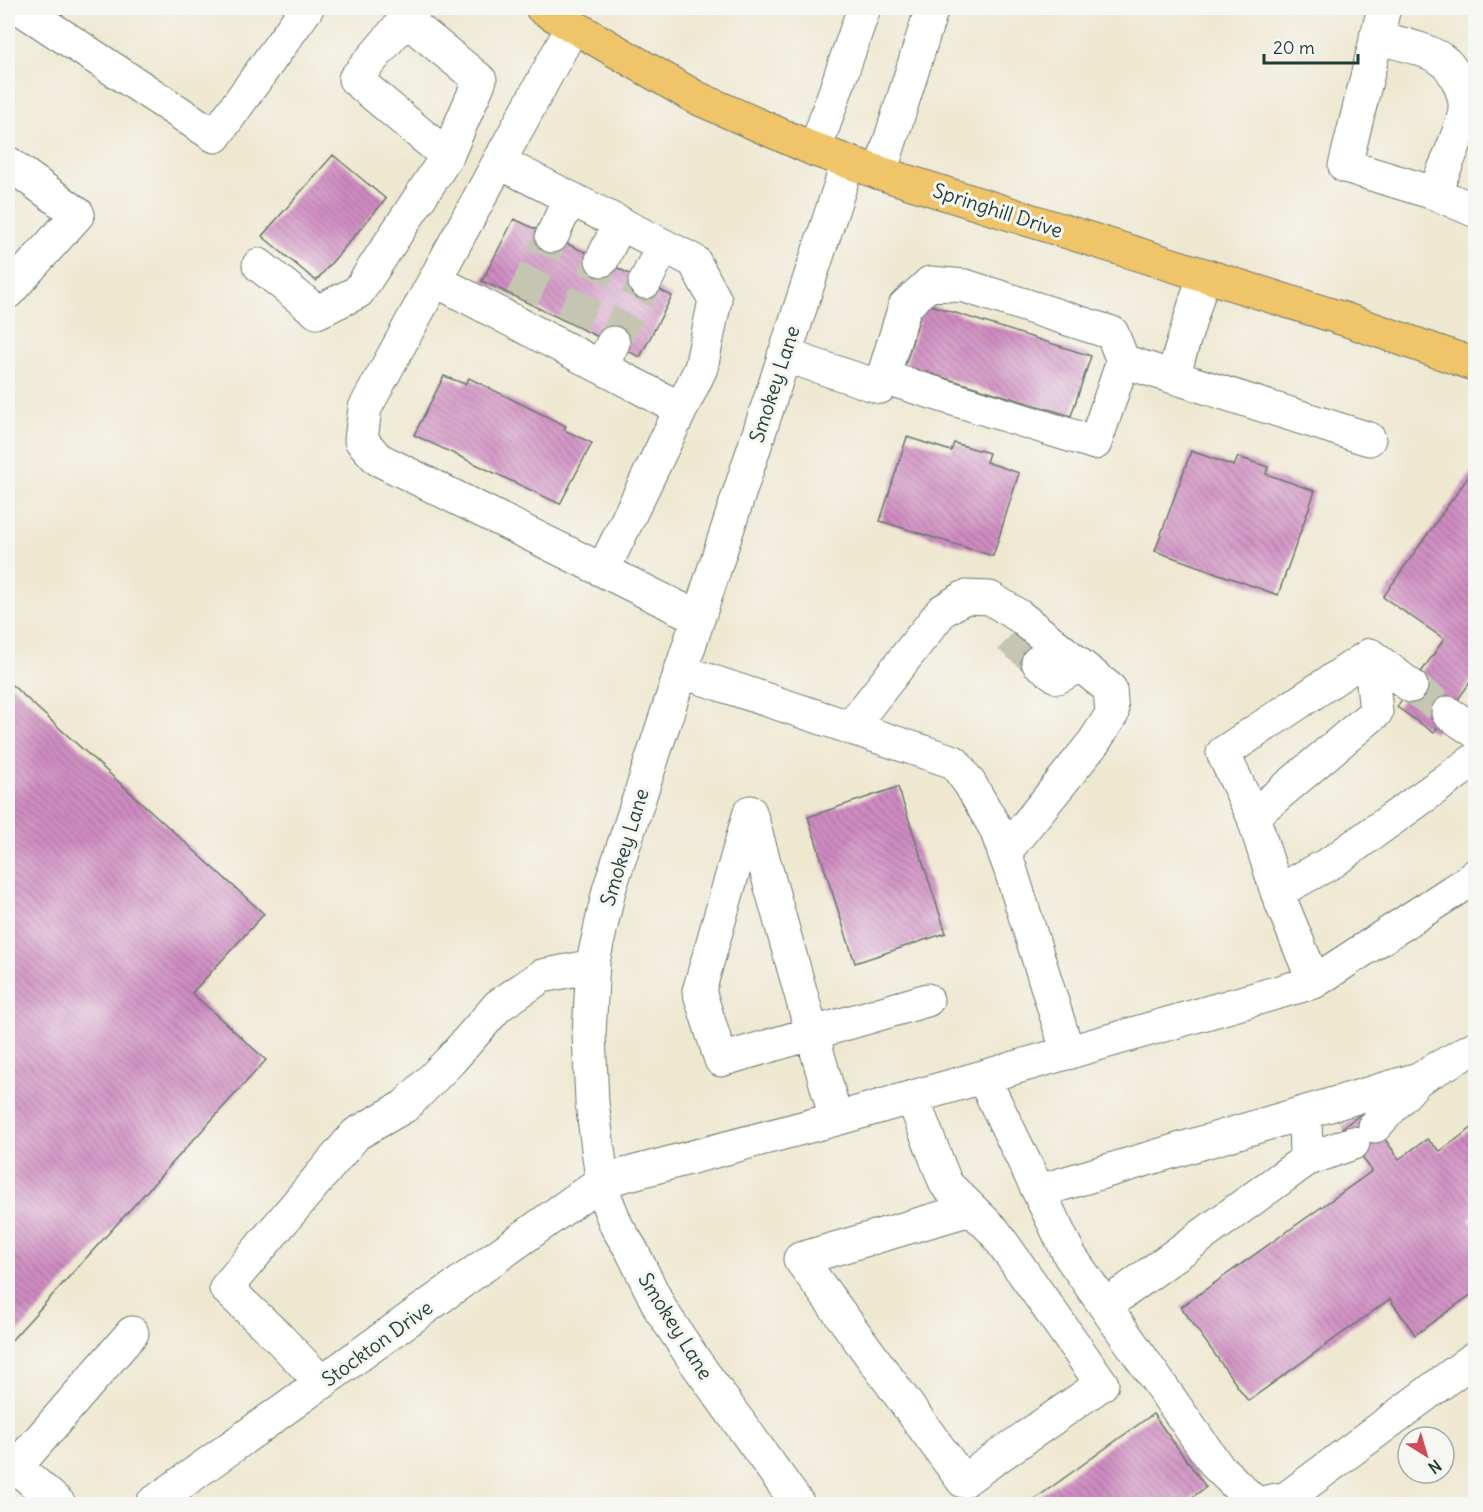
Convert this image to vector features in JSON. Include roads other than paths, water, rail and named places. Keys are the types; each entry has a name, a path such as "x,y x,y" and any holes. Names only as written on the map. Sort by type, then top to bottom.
{"main road":[{"name":"Springhill Drive","path":"542,8 695,97 815,150 880,173 1347,320 1476,365"}],"street":[{"path":"20,8 215,136 307,8"},
{"path":"815,150 864,8"},
{"path":"880,173 932,8"},
{"path":"259,265 317,312 357,292 447,156 480,80 410,13 355,79 447,156"},
{"path":"1434,193 1466,107 1463,90 1446,63 1380,22 1345,165 1434,193 1476,210"},
{"path":"573,26 365,408 361,440 378,459 697,617"},
{"path":"499,162 694,261 715,300 701,368 603,570"},
{"name":"Smokey Lane","path":"785,1500 661,1310 631,1249 617,1227 604,1194 602,1181 592,1103 589,1034 593,966 609,890 848,162"},
{"path":"8,163 78,214 8,292"},
{"path":"552,236 570,198"},
{"path":"602,260 620,224"},
{"path":"645,282 663,246"},
{"path":"1173,376 1204,275"},
{"path":"435,280 517,310 607,355 681,409"},
{"path":"784,355 880,387 883,377 905,306 930,284 965,286 1112,333 1123,360 1095,443 883,377"},
{"path":"1123,360 1369,438"},
{"path":"850,728 942,611 965,597 990,598 1019,616 1080,664 1110,689 1112,714 1094,742 1004,853"},
{"path":"990,598 991,620 1009,637"},
{"path":"1370,655 1411,686"},
{"path":"1253,816 1376,712 1370,655"},
{"path":"1314,982 1277,892 1253,816 1223,753 1370,655"},
{"path":"1038,662 1058,677 1080,664"},
{"path":"680,671 954,762 970,784 996,829 1068,1053"},
{"path":"1448,713 1476,732"},
{"path":"1277,892 1332,862 1476,759"},
{"path":"836,1119 812,1034 750,812 699,991 721,1060 812,1034 927,1000"},
{"path":"602,1181 836,1119 1314,982 1476,875"},
{"path":"322,1383 226,1288 356,1134 405,1106 450,1061 498,1006 542,976 593,966"},
{"path":"1039,1191 1418,1079 1476,1047"},
{"path":"983,1077 1070,1256 1217,1466 1257,1504 1287,1498 1476,1357"},
{"path":"1105,1306 1306,1160 1364,1135 1418,1079"},
{"path":"912,1096 946,1184 994,1231 1102,1384 963,1481 800,1259 971,1209"},
{"path":"1305,1113 1306,1160"},
{"name":"Stockton Drive","path":"152,1504 602,1181"},
{"path":"59,1504 12,1463 132,1333"}],"tunnel":[{"path":"522,299 552,236"},
{"path":"571,323 602,260"},
{"path":"613,343 645,282"},
{"path":"1009,637 1038,662"},
{"path":"1411,686 1448,713"}]}
